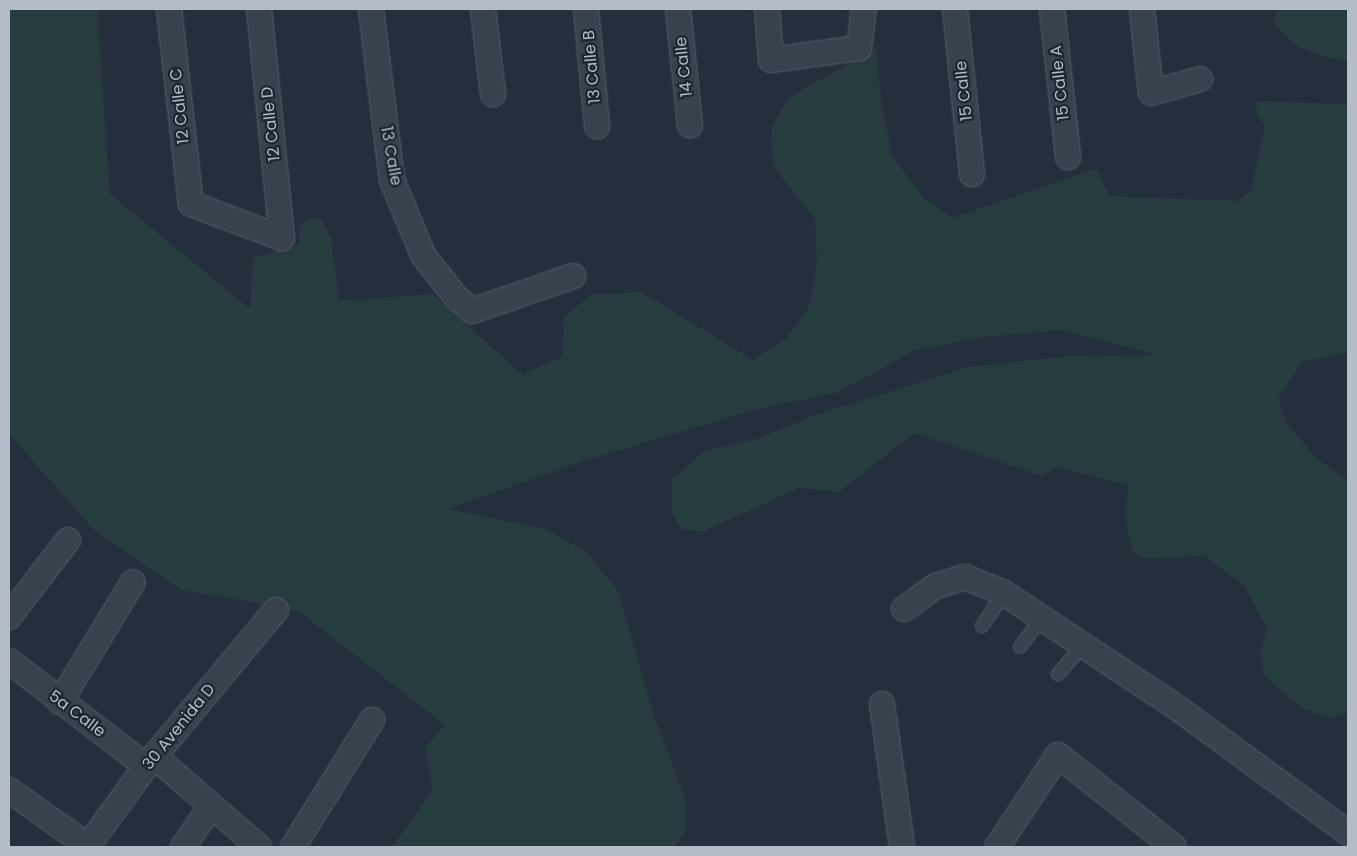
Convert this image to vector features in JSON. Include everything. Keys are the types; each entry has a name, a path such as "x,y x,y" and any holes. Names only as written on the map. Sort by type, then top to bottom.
{"street":[{"name":"12 Calle C","path":"169,9 191,204 282,238"},
{"name":"12 Calle D","path":"259,9 282,238"},
{"name":"13 Calle","path":"371,9 392,180 423,255 455,296 472,311 573,276"},
{"path":"483,9 494,94"},
{"name":"13 Calle B","path":"586,9 597,126"},
{"name":"14 Calle","path":"678,9 690,125"},
{"path":"767,9 771,60 859,48 864,9"},
{"name":"15 Calle","path":"955,9 972,174"},
{"name":"15 Calle A","path":"1052,9 1068,157"},
{"path":"1142,9 1151,93 1200,78"},
{"path":"9,618 68,540"},
{"path":"904,609 936,586 965,577 1004,593 1043,616 1084,644 1348,832"},
{"path":"60,702 133,582"},
{"name":"30 Avenida D","path":"87,847 150,761 276,610"},
{"name":"5a Calle","path":"9,661 60,702 150,761 211,806 259,847"},
{"path":"882,704 902,847"},
{"path":"293,847 372,720"},
{"path":"996,847 1058,755 1174,847"},
{"path":"9,790 87,847"},
{"path":"183,847 211,806"}],"lane":[{"path":"982,626 1004,593"},
{"path":"1020,647 1043,616"},
{"path":"1058,674 1084,644"}],"green space":[{"path":"9,9 97,9 110,194 250,309 253,258 299,245 299,227 310,218 320,218 331,237 339,301 432,294 522,374 562,357 564,316 593,294 641,292 753,360 787,338 808,308 817,265 815,219 773,166 771,128 788,98 876,49 881,98 892,156 923,197 952,218 1097,168 1109,196 1238,201 1251,190 1265,126 1257,114 1256,101 1348,104 1348,352 1302,362 1278,399 1287,423 1317,459 1348,480 1348,713 1329,718 1303,709 1265,677 1260,654 1267,629 1244,585 1204,556 1147,559 1132,551 1125,515 1129,486 1056,467 1042,476 914,433 839,492 798,488 702,532 681,529 672,513 672,479 705,451 757,439 818,414 968,367 1068,356 1157,355 1063,330 983,337 914,351 836,393 761,408 590,459 448,509 546,529 589,554 619,593 652,710 686,800 686,832 674,847 392,847 433,790 425,748 445,725 297,610 276,610 281,607 181,590 93,529 9,434"},
{"path":"1277,9 1348,9 1348,61 1325,57 1297,46 1274,24"}]}
